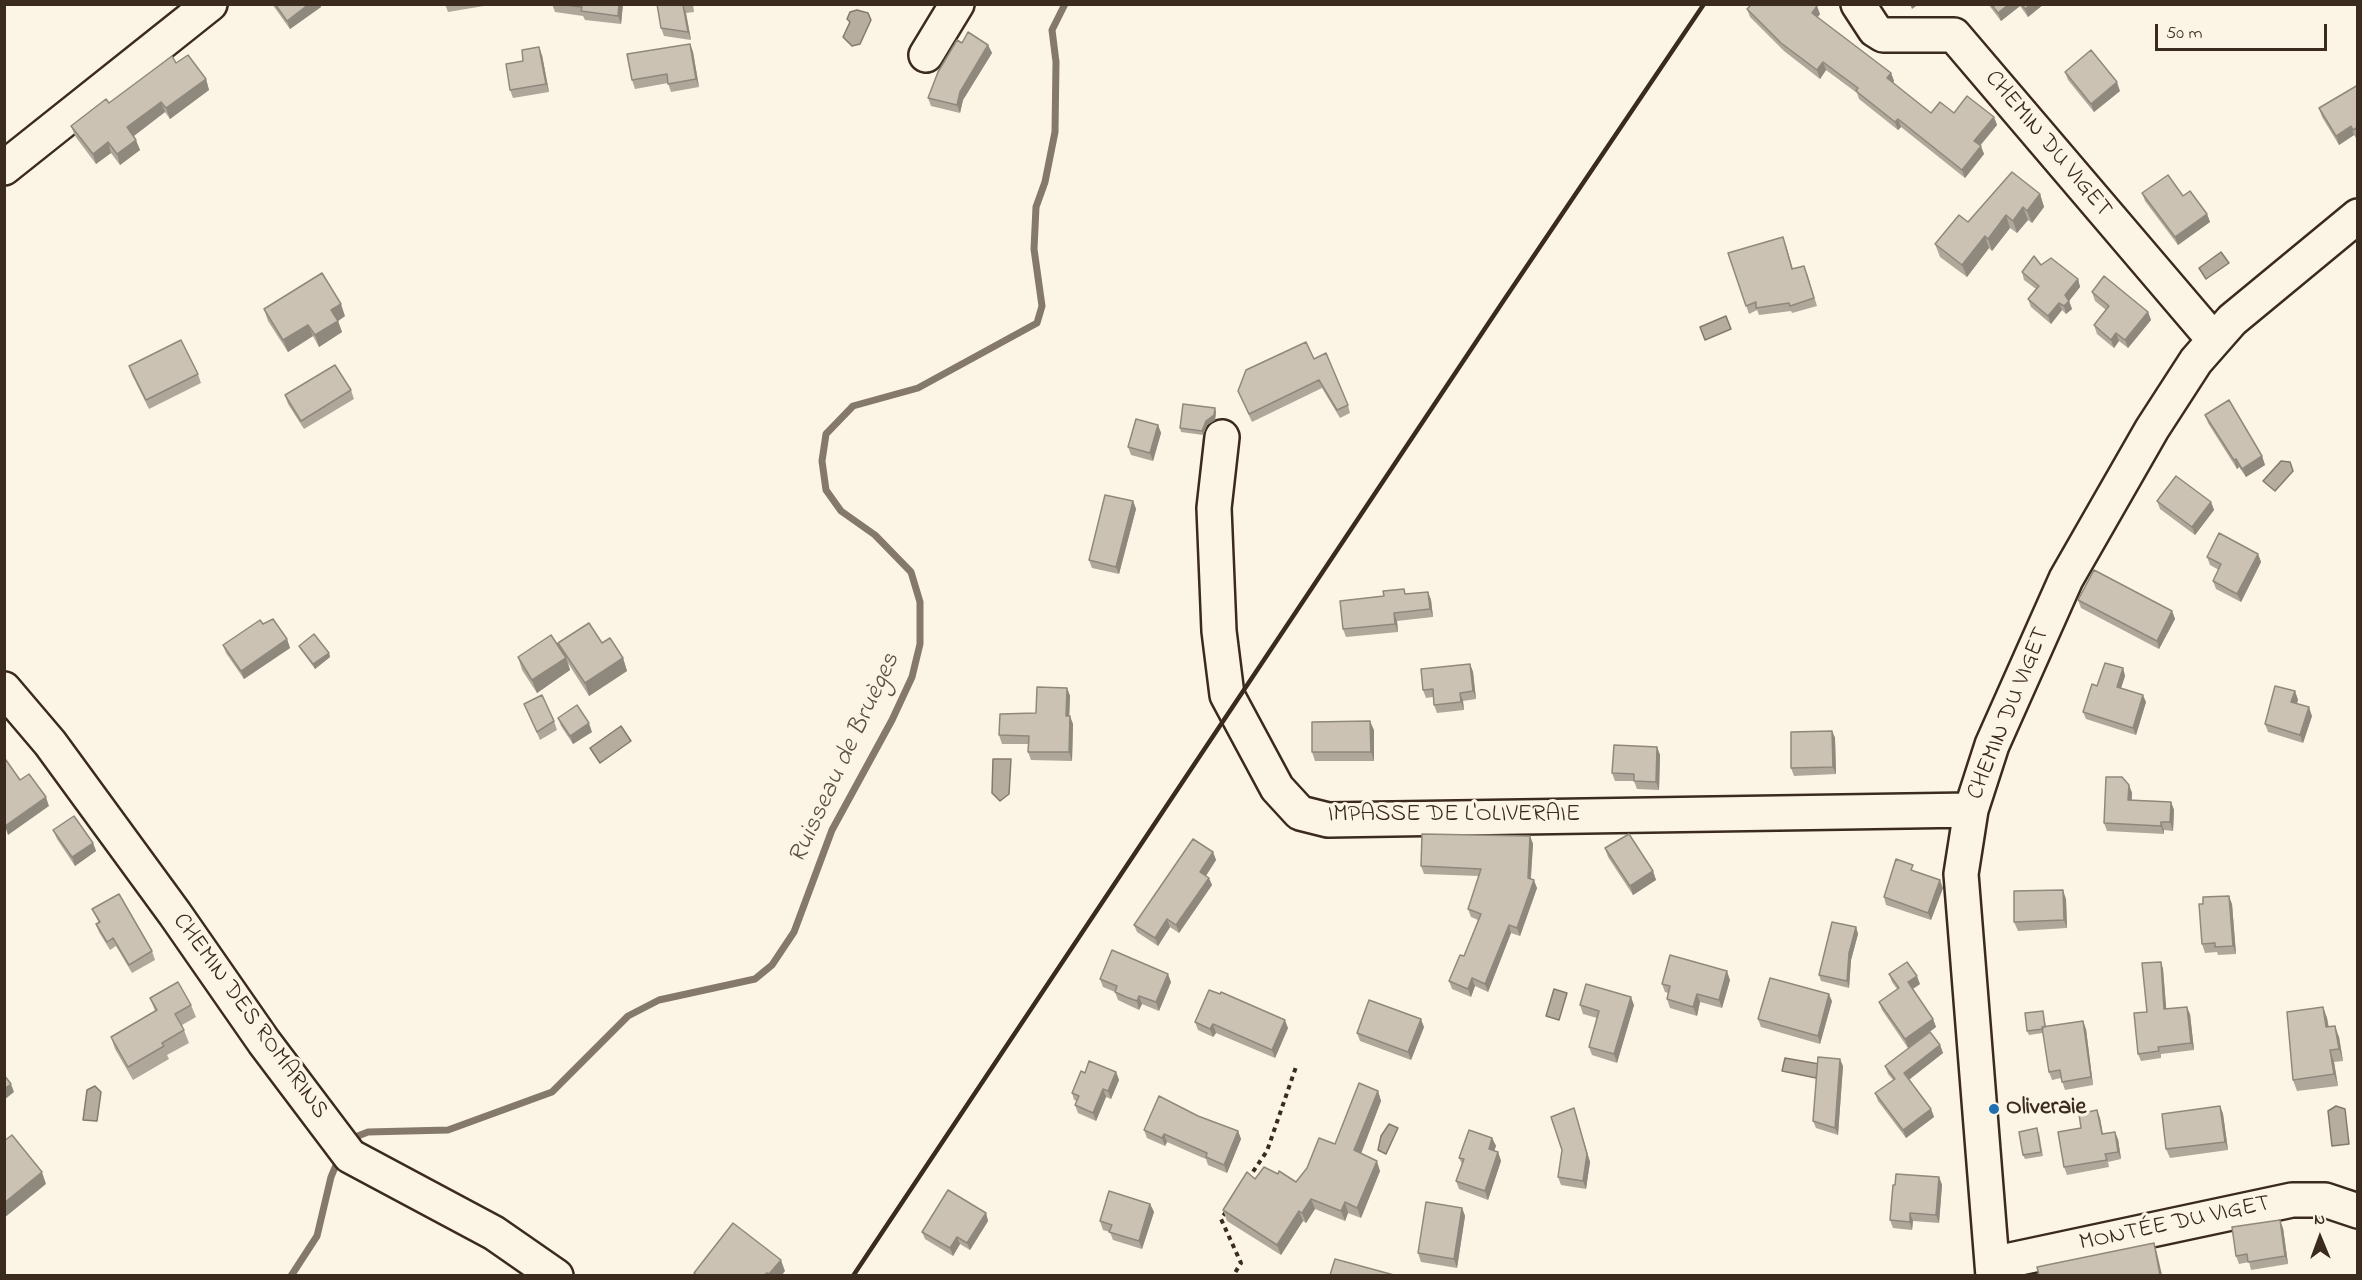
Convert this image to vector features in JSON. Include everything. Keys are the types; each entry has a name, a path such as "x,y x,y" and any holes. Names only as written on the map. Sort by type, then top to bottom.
{"street":[{"path":"4,168 210,4"},
{"path":"926,55 957,4"},
{"name":"CHEMIN DU VIGET","path":"1858,4 1875,30 1883,35 1954,35 2214,340"},
{"name":"CHEMIN DU VIGET","path":"1993,1270 1961,874 1971,810 1992,745 2066,579 2152,429 2196,361 2232,320 2358,216"},
{"name":"IMPASSE DE L'OLIVERAIE","path":"1222,437 1214,508 1219,631 1227,695 1277,788 1300,813 1328,820 1971,810"},
{"name":"CHEMIN DES ROMARINS","path":"4,689 50,743 175,914 264,1042 342,1145 494,1233 556,1275"},
{"name":"MONTÉE DU VIGET","path":"1993,1270 2292,1200 2325,1200 2358,1211"}],"path":[{"path":"1248,1180 1267,1151 1297,1064"},
{"path":"1228,1209 1221,1219 1241,1263 1233,1275"}],"shaded area":[{"path":"857,10 868,13 871,20 860,44 852,46 843,37 850,22 847,19 850,12"},
{"path":"2221,252 2229,263 2206,279 2199,268"},
{"path":"1726,316 1731,329 1705,340 1700,327"},
{"path":"2281,461 2290,462 2293,471 2275,491 2263,481"},
{"path":"621,726 631,741 600,763 590,748"},
{"path":"993,759 1011,759 1009,794 1000,801 992,793"},
{"path":"1554,989 1567,993 1559,1020 1546,1016"},
{"path":"1785,1058 1819,1064 1816,1078 1782,1071"},
{"path":"95,1086 101,1092 97,1121 83,1120 87,1090"},
{"path":"2336,1106 2345,1109 2349,1144 2332,1146 2328,1111"},
{"path":"1389,1124 1398,1128 1386,1154 1378,1150 1381,1136"}],"building":[{"path":"275,4 309,4 287,21"},
{"path":"558,4 619,4 618,16 581,11 582,7"},
{"path":"657,4 686,4 683,5 688,32 661,28"},
{"path":"1752,4 1816,4 1812,13 1891,73 1887,78 1931,113 1940,102 1954,113 1967,96 1994,117 1974,141 1981,146 1962,170 1898,119 1895,122 1856,91 1858,88 1823,62 1817,70 1781,43 1747,9"},
{"path":"1991,4 2009,4 1998,13"},
{"path":"968,32 988,45 960,92 957,105 928,98 938,72 957,40 962,43"},
{"path":"690,44 696,79 668,84 667,74 632,80 627,54"},
{"path":"539,47 546,84 510,90 506,64 523,61 522,50"},
{"path":"2091,50 2117,82 2091,104 2065,72"},
{"path":"188,55 206,79 166,108 161,102 127,127 136,140 117,154 108,142 93,154 71,126 106,99 109,103 172,56 176,63"},
{"path":"2358,85 2358,127 2353,130 2351,126 2336,136 2319,108"},
{"path":"2012,172 2040,194 2027,211 2023,207 2013,221 2006,215 1988,239 1985,236 1962,265 1935,244 1959,215 1968,222"},
{"path":"2168,175 2183,196 2190,191 2207,214 2175,237 2142,193"},
{"path":"1783,237 1792,269 1804,266 1814,298 1790,306 1789,303 1756,308 1756,302 1746,306 1728,253"},
{"path":"2034,256 2041,265 2051,258 2078,279 2065,295 2069,301 2064,306 2059,303 2048,316 2028,299 2039,286 2022,272"},
{"path":"322,273 341,304 331,310 338,321 315,335 308,325 283,340 264,309"},
{"path":"2104,276 2148,312 2125,340 2116,333 2111,340 2094,325 2109,306 2092,292"},
{"path":"181,340 198,374 146,400 129,366"},
{"path":"1306,342 1314,359 1326,353 1348,405 1337,410 1319,380 1249,414 1238,391 1246,370"},
{"path":"335,365 351,390 301,421 285,395"},
{"path":"2229,400 2262,456 2242,469 2205,415"},
{"path":"1183,404 1215,408 1214,415 1206,421 1202,431 1180,428"},
{"path":"1136,419 1158,425 1150,453 1128,447"},
{"path":"2176,476 2211,502 2192,527 2157,501"},
{"path":"1105,495 1133,501 1116,567 1089,560"},
{"path":"2219,533 2258,554 2237,594 2213,581 2221,564 2207,557"},
{"path":"2094,570 2172,611 2157,641 2078,600"},
{"path":"1404,589 1405,594 1428,592 1430,609 1394,613 1395,624 1343,629 1340,601 1384,596 1383,591"},
{"path":"273,619 287,639 241,671 223,645 260,620 263,624"},
{"path":"589,623 602,643 610,638 623,658 585,683 558,643"},
{"path":"314,634 329,653 313,664 299,646"},
{"path":"551,635 566,658 532,680 518,657"},
{"path":"2105,663 2123,668 2117,687 2143,695 2133,728 2083,712 2092,684 2097,686"},
{"path":"1470,664 1473,691 1460,693 1461,702 1434,705 1433,689 1423,690 1421,669"},
{"path":"2275,686 2295,691 2291,702 2309,707 2300,735 2265,724"},
{"path":"1037,687 1067,688 1066,716 1070,716 1069,752 1028,752 1029,736 999,735 1000,714 1036,713"},
{"path":"542,695 554,721 537,732 524,704"},
{"path":"577,705 589,723 570,736 558,718"},
{"path":"1370,721 1371,752 1312,752 1312,722"},
{"path":"1832,731 1833,767 1791,768 1791,732"},
{"path":"1614,745 1657,747 1656,782 1634,781 1634,774 1612,773"},
{"path":"6,760 20,780 29,774 46,797 5,826 4,761"},
{"path":"2106,777 2122,777 2129,785 2128,800 2171,802 2170,822 2161,822 2161,826 2104,823"},
{"path":"74,816 93,843 72,857 53,830"},
{"path":"1422,834 1530,836 1528,878 1534,880 1517,928 1509,925 1485,984 1472,978 1468,989 1449,981 1460,955 1464,956 1481,914 1468,909 1481,869 1421,866"},
{"path":"1629,834 1653,871 1630,886 1605,848"},
{"path":"1193,839 1213,852 1200,872 1209,878 1176,925 1167,919 1155,938 1134,925"},
{"path":"1896,859 1913,865 1911,870 1940,880 1928,913 1884,897"},
{"path":"2063,890 2064,920 2014,922 2014,891"},
{"path":"119,894 152,951 129,965 113,938 107,942 96,924 100,922 92,909"},
{"path":"2229,896 2233,946 2215,947 2215,943 2202,944 2199,904 2203,904 2203,897"},
{"path":"1832,922 1856,927 1849,953 1847,981 1819,975"},
{"path":"1112,950 1168,974 1156,1002 1139,996 1137,1001 1126,997 1115,992 1117,986 1100,979"},
{"path":"1670,955 1727,971 1719,1000 1697,994 1693,1007 1667,999 1670,986 1662,984"},
{"path":"1907,962 1917,976 1908,982 1933,1019 1905,1039 1879,1002 1899,988 1889,974"},
{"path":"2161,962 2164,1009 2187,1007 2191,1043 2158,1047 2159,1051 2138,1054 2134,1013 2147,1012 2142,963"},
{"path":"1770,978 1829,994 1818,1036 1758,1019"},
{"path":"178,982 191,1005 175,1014 184,1030 162,1043 164,1046 128,1067 111,1037 157,1010 150,998"},
{"path":"1586,984 1631,997 1614,1054 1589,1047 1599,1011 1580,1005"},
{"path":"1209,990 1220,994 1221,992 1285,1020 1272,1050 1213,1024 1210,1029 1195,1022"},
{"path":"1369,1000 1421,1019 1408,1052 1357,1033"},
{"path":"2323,1007 2326,1027 2335,1026 2339,1049 2330,1050 2334,1074 2293,1080 2287,1012"},
{"path":"2043,1011 2045,1027 2027,1031 2025,1013"},
{"path":"2083,1021 2091,1077 2062,1082 2060,1070 2049,1072 2042,1027"},
{"path":"1930,1032 1940,1045 1904,1073 1931,1109 1903,1130 1875,1093 1895,1079 1885,1066"},
{"path":"1818,1057 1840,1059 1835,1128 1813,1121"},
{"path":"1089,1061 1116,1072 1108,1091 1103,1089 1093,1113 1075,1105 1079,1096 1072,1093 1081,1071 1085,1073"},
{"path":"4,1075 11,1084 4,1089"},
{"path":"1359,1083 1378,1091 1354,1150 1377,1161 1357,1208 1345,1202 1341,1211 1311,1199 1302,1213 1299,1211 1277,1245 1223,1210 1247,1172 1255,1179 1264,1167 1278,1174 1279,1171 1296,1182 1307,1168 1319,1138 1335,1144"},
{"path":"1159,1096 1198,1116 1238,1131 1224,1165 1206,1157 1207,1153 1164,1134 1162,1138 1144,1130"},
{"path":"2220,1106 2225,1142 2166,1149 2162,1114"},
{"path":"1574,1108 1587,1154 1583,1181 1558,1177 1562,1150 1551,1117"},
{"path":"2097,1110 2102,1134 2115,1132 2118,1152 2105,1154 2107,1160 2064,1167 2058,1132 2081,1128 2079,1114"},
{"path":"2037,1128 2041,1152 2023,1155 2019,1132"},
{"path":"1469,1130 1492,1138 1489,1149 1498,1152 1485,1191 1456,1181 1464,1159 1459,1158"},
{"path":"12,1135 42,1172 4,1203 4,1141"},
{"path":"1896,1174 1939,1177 1936,1215 1910,1213 1910,1222 1890,1220"},
{"path":"948,1190 986,1213 967,1243 957,1237 950,1248 922,1232"},
{"path":"1109,1191 1150,1204 1139,1241 1109,1232 1112,1225 1100,1221"},
{"path":"1426,1202 1462,1208 1454,1259 1418,1253"},
{"path":"2280,1220 2285,1256 2248,1262 2247,1254 2236,1256 2232,1227"},
{"path":"733,1223 781,1260 769,1274 764,1275 697,1275 694,1273"},
{"path":"2154,1243 2160,1275 2039,1275 2037,1267"},
{"path":"1335,1259 1394,1275 1330,1275"}],"waterway":[{"name":"Ruisseau de Bruèges","path":"350,1139 368,1132 448,1130 552,1092 628,1016 659,1000 755,979 772,965 794,932 832,830 892,720 912,677 920,644 920,602 911,572 875,535 841,511 826,490 822,461 826,434 853,406 918,388 1037,323 1042,306 1034,249 1036,207 1045,182 1055,132 1056,62 1052,30 1065,4"},
{"name":"Ruisseau de Bruèges","path":"291,1276 317,1236 331,1177 339,1158"}],"railway":[{"path":"853,1276 1704,4"}],"place":[{"name":"Oliveraie","path":"1994,1109"}]}
